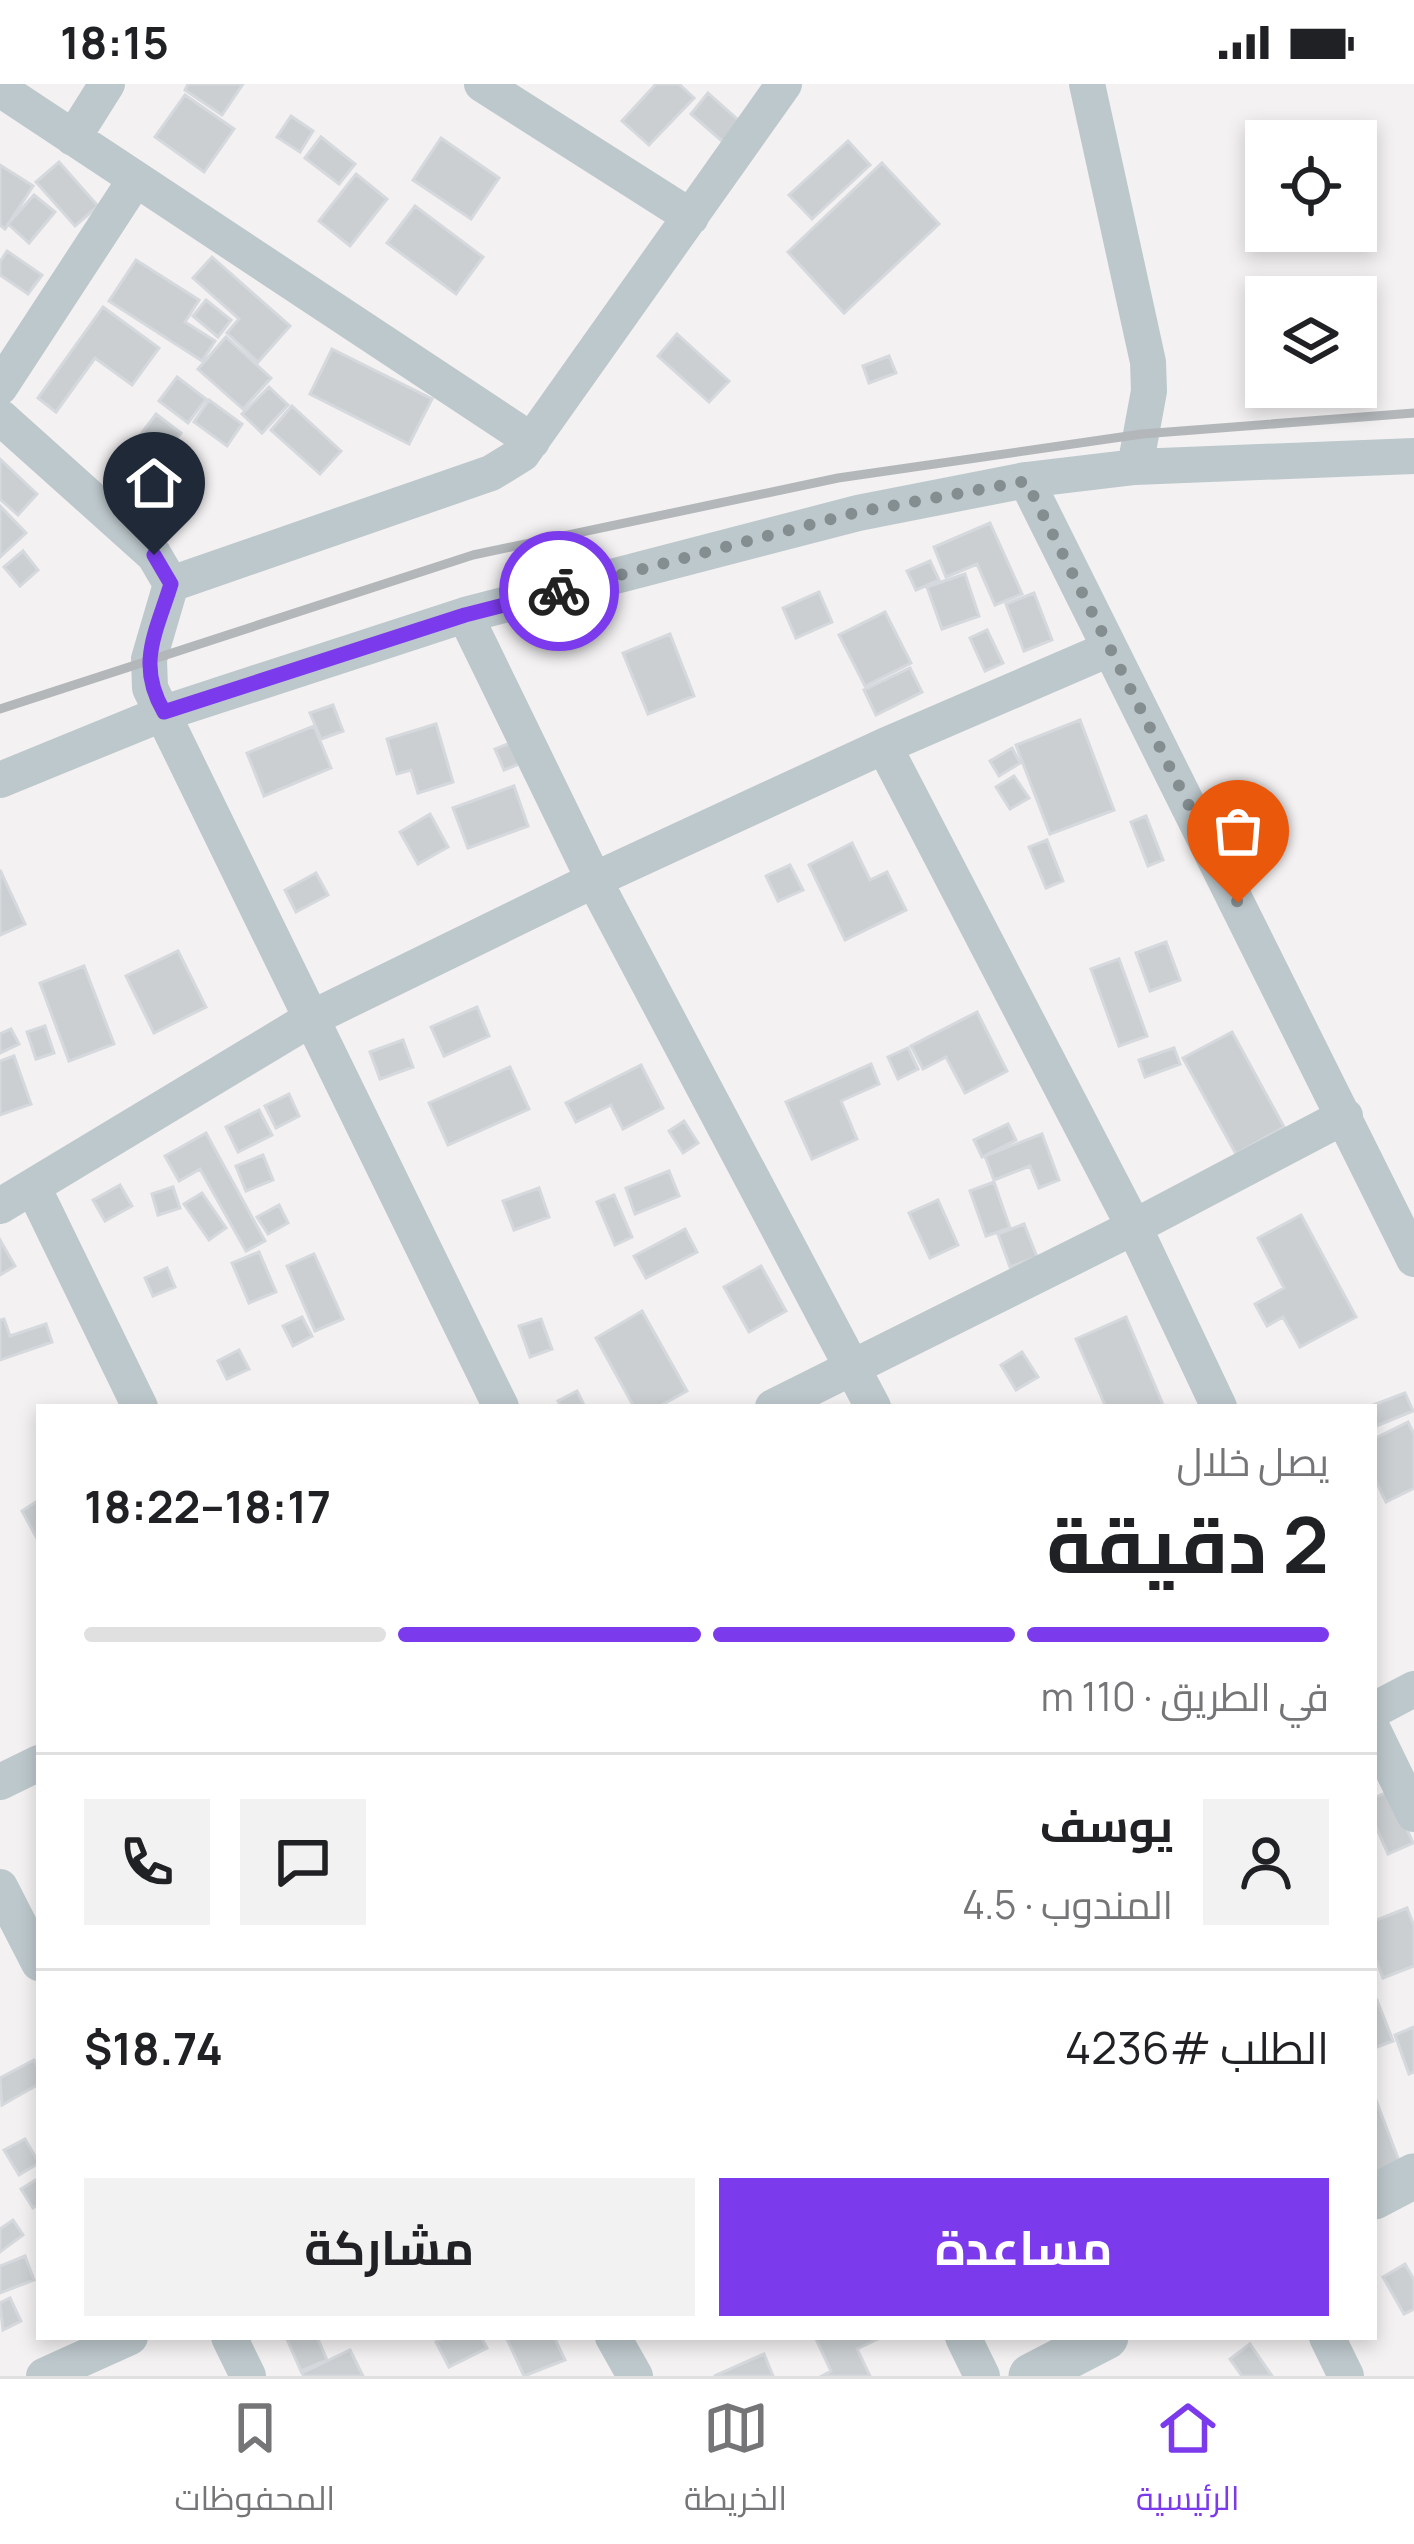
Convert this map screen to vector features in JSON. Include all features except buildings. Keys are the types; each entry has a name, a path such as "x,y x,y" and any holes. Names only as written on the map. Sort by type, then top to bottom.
{"street":[{"path":"73,138 107,84"},
{"path":"482,84 691,217"},
{"path":"171,584 508,464 532,442 784,84"},
{"path":"1087,84 1148,362 1149,391 1135,467"},
{"path":"0,88 532,442"},
{"path":"0,387 135,180"},
{"path":"0,417 154,555 171,584 149,659 150,688 500,1404"},
{"path":"0,780 164,712 465,615 858,512 1026,481 1135,467 1414,456"},
{"path":"1026,481 1414,1259"},
{"path":"465,615 594,880 872,1404"},
{"path":"0,1206 312,1018 594,880 1109,649"},
{"path":"884,746 1134,1227 1219,1404"},
{"path":"779,1404 1345,1116"},
{"path":"34,1189 139,1404"},
{"path":"1377,1709 1414,1689"},
{"path":"1377,1738 1414,1814"},
{"path":"0,1782 36,1764"},
{"path":"0,1887 36,1957"},
{"path":"1377,2195 1414,2176"},
{"path":"44,2376 123,2340"},
{"path":"230,2340 248,2376"},
{"path":"615,2340 634,2376"},
{"path":"964,2340 982,2376"},
{"path":"1031,2376 1100,2340"},
{"path":"1328,2340 1346,2376"}],"railway":[{"path":"0,709 473,555 838,478 1142,434 1414,413"}],"way so far":[{"path":"559,591 858,512 1026,481 1238,903"}],"route":[{"path":"154,555 171,584 149,659 150,688 164,712 465,615 559,591"}]}
